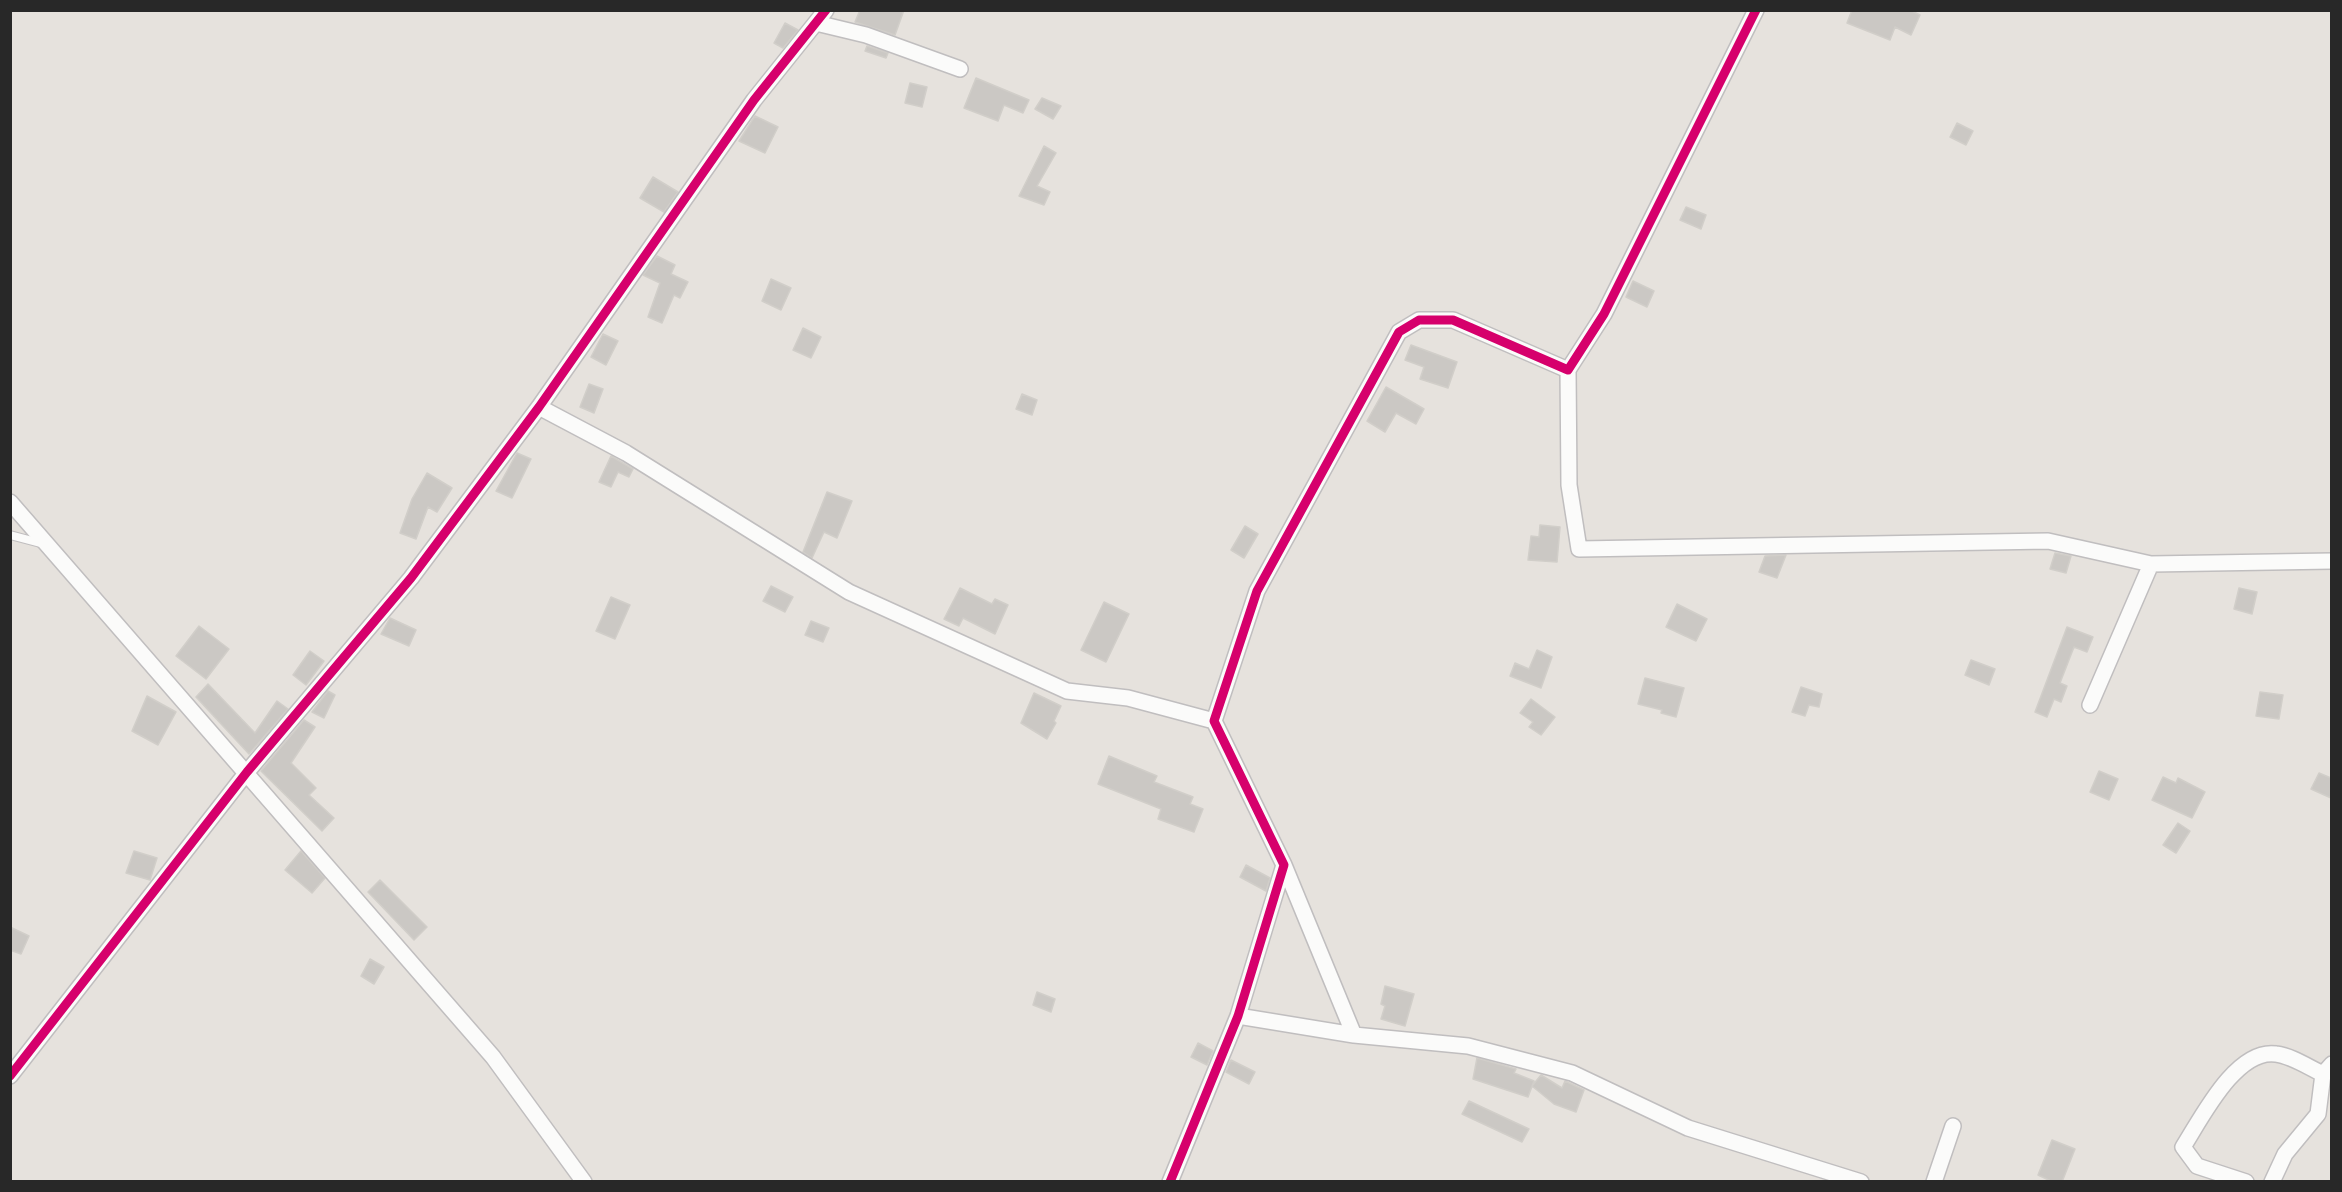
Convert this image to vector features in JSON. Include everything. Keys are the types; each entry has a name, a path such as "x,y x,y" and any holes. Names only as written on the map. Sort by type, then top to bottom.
{"street":[{"path":"10,1076 247,772 411,578 540,407 754,100 826,10"},
{"path":"1756,10 1604,314 1568,370 1569,485 1579,549 1691,545 2048,541 2151,564 2331,561"},
{"path":"816,23 866,35 960,69"},
{"path":"1354,1035 1284,865 1214,721 1257,591 1398,332 1419,320 1453,320 1568,370"},
{"path":"540,407 626,453 849,592 1067,691 1128,698 1214,721"},
{"path":"10,502 493,1057 584,1182"},
{"path":"2090,705 2151,564"},
{"path":"1170,1182 1238,1016 1284,865"},
{"path":"1238,1016 1354,1035 1468,1046 1572,1073 1688,1128 1861,1182"},
{"path":"2246,1182 2197,1166 2183,1147 2221,1088 2243,1063 2275,1053 2327,1069 2318,1114 2285,1154 2272,1182"},
{"path":"1934,1182 1953,1126"}],"lane":[{"path":"10,535 49,545"}],"building":[{"path":"860,10 904,10 895,35 855,22"},
{"path":"1852,10 1910,10 1920,15 1911,35 1895,27 1890,40 1847,23"},
{"path":"785,23 798,30 783,48 774,43"},
{"path":"867,46 888,53 886,58 865,51"},
{"path":"976,78 1029,100 1023,113 1004,105 998,121 964,108"},
{"path":"910,83 927,87 922,107 905,103"},
{"path":"1042,98 1061,106 1053,119 1035,109"},
{"path":"755,116 778,127 765,153 739,141"},
{"path":"1957,123 1973,131 1966,145 1950,137"},
{"path":"1044,146 1056,153 1037,186 1050,192 1044,205 1019,196"},
{"path":"653,177 678,192 664,212 640,198"},
{"path":"1686,207 1706,215 1701,229 1680,220"},
{"path":"657,256 675,265 671,274 688,282 680,298 674,295 662,323 648,317 660,283 643,275"},
{"path":"771,279 791,288 781,310 762,301"},
{"path":"1633,281 1654,291 1647,307 1626,297"},
{"path":"803,328 821,337 811,358 793,350"},
{"path":"603,334 618,341 606,365 591,357"},
{"path":"1411,345 1457,362 1448,388 1420,379 1424,367 1405,360"},
{"path":"589,384 603,389 594,413 580,407"},
{"path":"1386,387 1424,409 1416,424 1396,413 1385,432 1367,421"},
{"path":"1022,394 1037,400 1032,415 1016,409"},
{"path":"517,453 531,459 512,498 496,491"},
{"path":"611,456 633,469 629,477 618,472 611,487 599,482"},
{"path":"427,473 452,488 437,512 428,507 416,539 400,533 412,499"},
{"path":"827,492 852,501 837,538 824,532 812,558 803,552"},
{"path":"1540,525 1560,527 1557,562 1528,560 1531,536 1539,537"},
{"path":"1245,526 1258,534 1244,558 1231,550"},
{"path":"2055,553 2071,556 2066,573 2050,569"},
{"path":"1786,555 1777,578 1759,572 1765,556"},
{"path":"771,586 793,597 785,612 763,601"},
{"path":"960,588 992,604 995,599 1008,605 995,634 963,618 959,626 944,619"},
{"path":"2239,588 2257,592 2252,614 2234,609"},
{"path":"611,597 630,605 615,639 596,631"},
{"path":"1104,602 1129,614 1106,662 1081,650"},
{"path":"1677,604 1707,619 1696,641 1666,627"},
{"path":"390,618 416,630 409,646 381,634"},
{"path":"811,621 829,628 823,642 805,635"},
{"path":"199,626 229,649 206,679 176,656"},
{"path":"2067,627 2093,637 2087,652 2074,647 2060,683 2067,686 2061,702 2054,699 2047,717 2035,712"},
{"path":"1537,650 1552,657 1541,688 1510,676 1515,663 1529,669"},
{"path":"310,651 324,661 306,685 293,675"},
{"path":"1971,660 1995,669 1989,685 1965,675"},
{"path":"1645,678 1684,688 1676,717 1661,713 1662,710 1638,704"},
{"path":"208,684 255,733 277,701 288,709 249,754 196,697"},
{"path":"1801,687 1822,694 1819,707 1809,705 1805,716 1792,712"},
{"path":"328,691 335,695 324,718 312,712"},
{"path":"2260,692 2283,695 2279,719 2256,716"},
{"path":"1034,693 1061,706 1054,721 1056,723 1047,739 1021,723"},
{"path":"147,696 176,712 158,745 132,731"},
{"path":"1531,699 1555,717 1541,735 1529,727 1533,722 1520,713"},
{"path":"304,720 315,727 291,763 316,788 309,795 334,818 322,831 261,771"},
{"path":"1109,756 1157,776 1154,782 1193,797 1190,804 1203,809 1194,832 1158,819 1161,809 1098,784"},
{"path":"2099,771 2118,779 2109,800 2090,792"},
{"path":"2319,773 2331,778 2331,798 2311,789"},
{"path":"2163,777 2176,783 2178,778 2205,792 2192,818 2152,800"},
{"path":"2178,823 2190,831 2176,853 2163,845"},
{"path":"134,851 157,858 150,880 126,873"},
{"path":"301,851 325,878 312,893 285,870"},
{"path":"1246,865 1270,878 1266,891 1240,877"},
{"path":"380,880 427,927 414,940 368,892"},
{"path":"10,927 29,936 21,954 10,950"},
{"path":"370,959 384,967 374,984 361,976"},
{"path":"1385,986 1414,994 1405,1026 1381,1019 1385,1006 1381,1004"},
{"path":"1037,992 1055,999 1051,1012 1033,1005"},
{"path":"1198,1043 1213,1051 1207,1065 1191,1057"},
{"path":"1477,1058 1516,1069 1514,1073 1534,1081 1528,1097 1473,1079"},
{"path":"1231,1060 1255,1072 1249,1084 1226,1072"},
{"path":"1541,1075 1562,1088 1565,1081 1584,1090 1576,1112 1554,1104 1532,1086"},
{"path":"1469,1101 1529,1129 1522,1142 1462,1114"},
{"path":"2052,1140 2075,1149 2062,1182 2053,1182 2038,1175"}],"cycle path":[{"path":"10,1076 247,772 411,578 539,407 754,100 826,10"},
{"path":"1170,1182 1238,1016 1284,865 1214,721 1257,591 1399,332 1419,320 1453,320 1568,370 1604,314 1756,10"}]}
